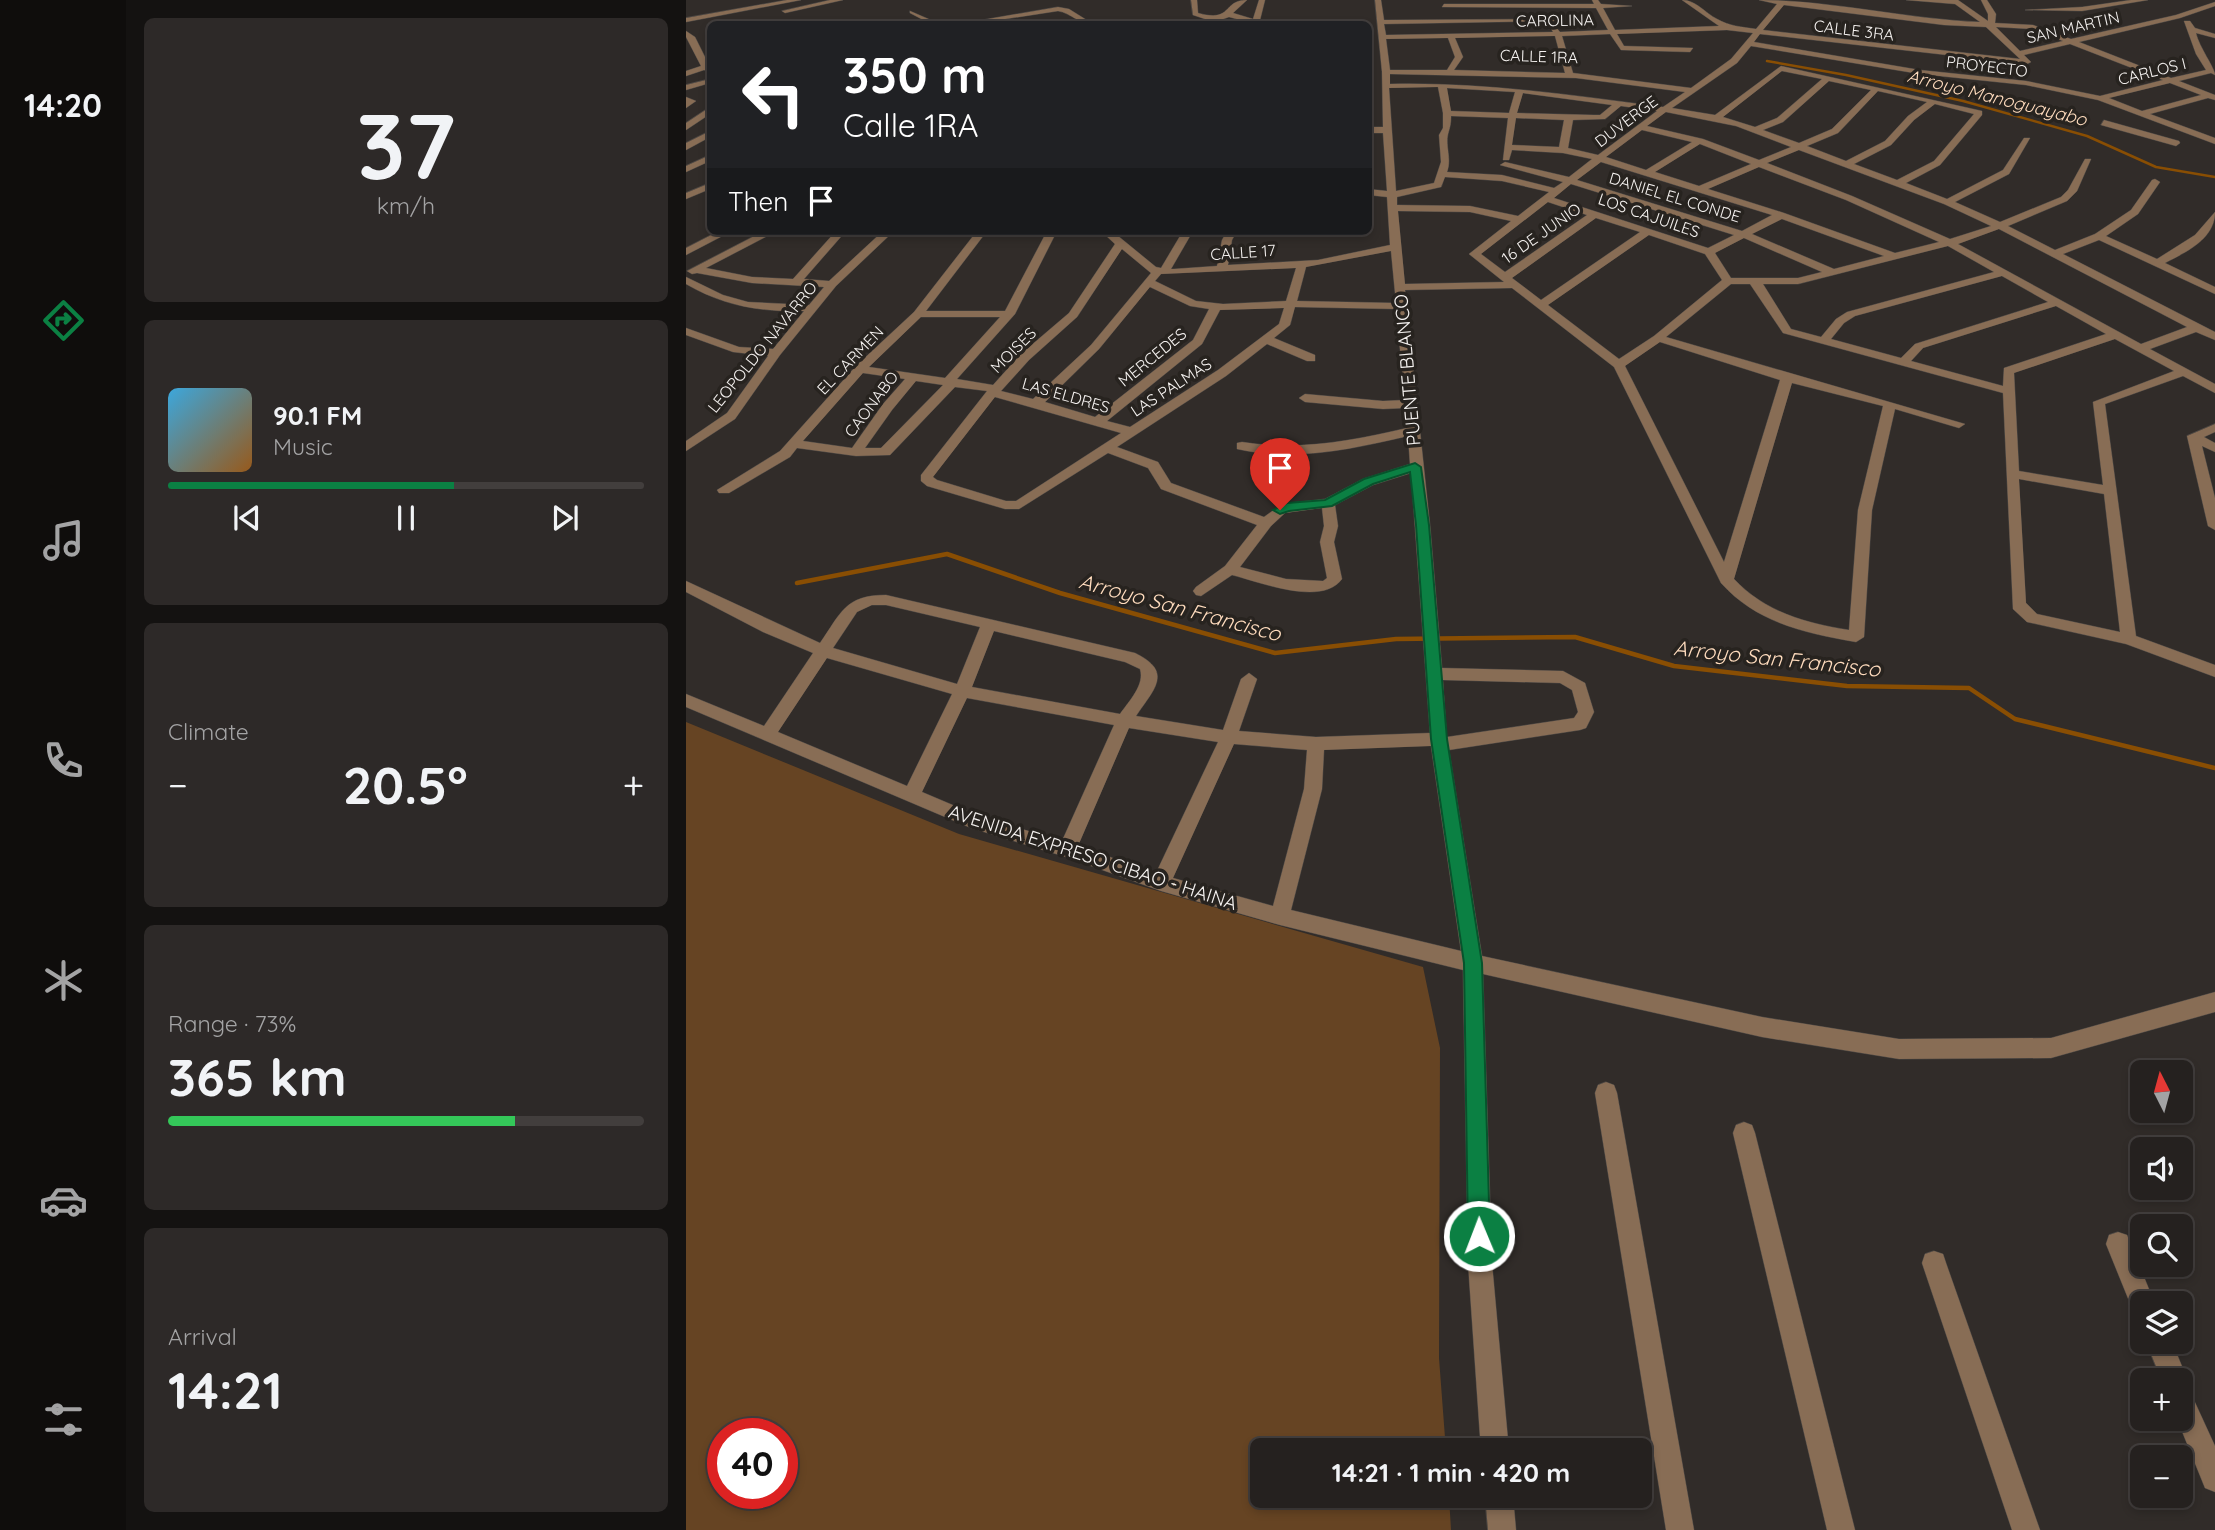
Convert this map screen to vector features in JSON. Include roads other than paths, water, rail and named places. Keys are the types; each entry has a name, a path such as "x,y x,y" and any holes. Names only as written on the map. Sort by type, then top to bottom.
{"street":[{"path":"750,0 775,13 841,0"},
{"path":"686,20 798,0"},
{"path":"1195,0 1195,14 1215,20 1229,14 1234,6 1244,0"},
{"path":"1256,21 1262,0"},
{"name":"PUENTE BLANCO","path":"1378,0 1380,57 1386,72 1383,88 1439,742 1473,963 1480,1263 1494,1438"},
{"name":"CALLE 3RA","path":"1685,0 1712,20 1729,28 1840,37 1879,47 2027,62"},
{"path":"1762,0 1783,1 1844,14 1991,27 2033,27 2169,82 2213,96"},
{"path":"1912,0 1956,1 1991,27 2027,62 2026,83"},
{"path":"1984,0 1992,14 1991,27"},
{"path":"2028,0 2033,27"},
{"path":"2028,10 2082,9 2145,0"},
{"path":"2193,0 2215,4"},
{"name":"DUVERGE","path":"1508,281 1474,254 1640,127 1734,61 1783,1"},
{"path":"1444,22 1443,3 1627,3 1636,24"},
{"path":"1543,3 1558,34 1569,74"},
{"path":"1597,3 1621,48 1690,50"},
{"name":"SAN MARTIN","path":"2018,54 2178,17 2215,4"},
{"path":"982,21 1051,10 1067,10 1084,21"},
{"path":"912,12 930,21"},
{"path":"1229,14 1253,21"},
{"path":"1890,27 1894,17"},
{"path":"2178,17 2192,27 2193,38 2213,72"},
{"path":"1378,27 1444,22 1551,21"},
{"name":"CAROLINA","path":"1378,27 1451,36 1611,33 1636,24 1652,32 1729,28"},
{"path":"1947,32 1953,24"},
{"path":"2192,30 2215,36"},
{"path":"1652,32 1663,50"},
{"path":"686,74 707,66 688,36"},
{"path":"1449,72 1459,57 1451,36"},
{"path":"1833,55 1840,37"},
{"path":"1879,47 1884,37"},
{"path":"1937,53 1943,41"},
{"name":"PROYECTO","path":"1749,43 1901,68 2026,83 2100,98 2215,141"},
{"path":"1901,68 1906,50"},
{"path":"1717,118 1778,69 1785,68 1934,101 1979,115 1937,163 1898,184"},
{"name":"CALLE 1RA","path":"1386,72 1569,74 1641,80 1690,90"},
{"name":"CARLOS I","path":"2100,98 2213,72"},
{"path":"1756,130 1780,120 1829,77"},
{"path":"686,88 707,82"},
{"path":"1383,88 1442,85 1520,90 1717,118 1756,130 1947,202 2000,226 2215,337"},
{"path":"1372,191 1393,194 1429,189 1438,185 1446,162 1443,135 1447,128 1447,113 1442,85"},
{"path":"1700,189 1835,131 1877,88"},
{"path":"1502,178 1512,116 1520,90"},
{"path":"2143,113 2213,96"},
{"path":"686,99 692,101 686,106"},
{"path":"1846,165 1888,143 1911,117 1934,101"},
{"path":"1447,113 1599,118 1619,104"},
{"path":"686,127 707,112"},
{"path":"1563,150 1569,117"},
{"path":"2104,123 2176,143"},
{"path":"1640,127 1700,141 1849,198 1949,243 2215,389"},
{"path":"1372,130 1388,130"},
{"path":"2152,149 2215,131"},
{"path":"686,147 707,136"},
{"path":"1947,202 1993,181 2006,172 2027,140"},
{"path":"1648,173 1700,141"},
{"name":"DANIEL EL CONDE","path":"1507,147 1563,150 1599,158 1780,215 1893,256"},
{"path":"686,169 707,159"},
{"path":"1619,365 1658,338 1728,281 1798,281 1949,243 2000,226 2064,199 2072,191 2088,161"},
{"name":"DANIEL EL CONDE","path":"1505,165 1568,181 1745,235 1832,272"},
{"name":"LOS CAJUILES","path":"1442,174 1502,178 1709,252 1728,281"},
{"path":"2054,254 2099,236 2135,212 2155,181"},
{"path":"686,197 707,187"},
{"path":"1395,208 1470,209 1518,219"},
{"name":"16 DE JUNIO","path":"1508,281 1596,213"},
{"path":"1709,252 1780,215"},
{"path":"2158,263 2189,246 2211,224 2215,215"},
{"path":"1541,305 1647,232"},
{"path":"686,251 719,235"},
{"path":"691,272 764,235"},
{"path":"795,283 837,235"},
{"name":"LEOPOLDO NAVARRO","path":"686,447 731,416 776,353 832,284 885,235"},
{"name":"EL CARMEN","path":"724,490 785,454 860,369 919,314 979,235"},
{"path":"794,444 856,452 882,453 890,449 1009,314 1050,235"},
{"path":"1110,235 1142,264 1161,271"},
{"path":"1036,403 1094,347 1161,271 1185,235"},
{"path":"1222,269 1230,235"},
{"path":"2099,236 2215,291"},
{"name":"MOISES","path":"1019,505 1005,505 932,483 926,478 994,391 1025,357 1073,315 1120,244"},
{"name":"CALLE 17","path":"1161,271 1302,264 1396,247"},
{"name":"LAS PALMAS","path":"1019,505 1222,373 1284,326 1302,264"},
{"path":"691,272 752,280 832,284"},
{"path":"1823,342 1840,321 1851,314 2006,272"},
{"path":"686,280 735,304 758,309 814,308"},
{"path":"1752,280 1760,286 1774,316 1787,331 2008,391"},
{"path":"1399,287 1508,281 1619,365 1726,580 1736,594 1771,615 1805,629 1856,637 1865,510 1890,404"},
{"path":"1149,282 1194,304 1401,306"},
{"path":"1902,364 1919,346 2058,302"},
{"name":"MERCEDES","path":"1097,422 1198,342 1216,306"},
{"path":"919,314 1009,314"},
{"path":"2141,348 2196,328"},
{"path":"686,331 737,350 776,353"},
{"path":"2115,335 2008,371 2018,605 2032,618 2129,639 2215,671"},
{"path":"1658,338 1787,378 1959,424"},
{"path":"1266,339 1311,358"},
{"name":"LAS ELDRES","path":"860,369 951,381 994,391 1131,432"},
{"path":"2129,639 2099,402 2184,372"},
{"name":"CAONABO","path":"856,452 887,407 914,376"},
{"path":"1726,580 1787,378"},
{"path":"1305,398 1383,405 1410,404"},
{"path":"2193,436 2215,428"},
{"path":"1242,446 1273,453 1311,451 1412,431"},
{"path":"2193,436 2215,448"},
{"path":"2193,436 2214,517"},
{"path":"1107,447 1153,465 1166,486 1266,523"},
{"path":"1201,591 1230,569 1266,523 1287,507 1328,503 1368,482 1415,467"},
{"path":"2012,474 2112,491"},
{"path":"1230,569 1308,587 1323,588 1331,585 1335,579 1327,542 1331,526 1328,503"},
{"path":"686,586 769,628 824,650 962,691 1229,737 1316,744 1439,742 1580,724 1586,712 1578,687 1563,677 1434,674"},
{"path":"768,733 852,608 870,600 886,600 1129,657 1146,665 1150,674 1148,685 1125,721 1067,850"},
{"path":"912,795 962,691 989,624"},
{"path":"1161,883 1229,737 1249,679"},
{"name":"AVENIDA EXPRESO CIBAO - HAINA","path":"686,700 977,823 1067,850 1161,883 1280,916 1473,963 1762,1027 1899,1049 2051,1048 2215,1002"},
{"path":"1280,916 1313,789 1316,744"},
{"path":"1606,1093 1680,1530"},
{"path":"1744,1133 1841,1530"},
{"path":"2118,1244 2138,1291"},
{"path":"1934,1263 2026,1530"},
{"path":"2193,1426 2215,1478"},
{"path":"1500,1508 1502,1530"}],"waterway":[{"name":"Arroyo Manoguayabo","path":"1767,61 1963,101 2087,136 2156,167 2215,177"},
{"name":"Arroyo San Francisco","path":"797,583 947,554 1060,593 1275,653 1396,639 1575,637 1674,666 1847,686 1969,688 2015,719 2215,768"}]}
